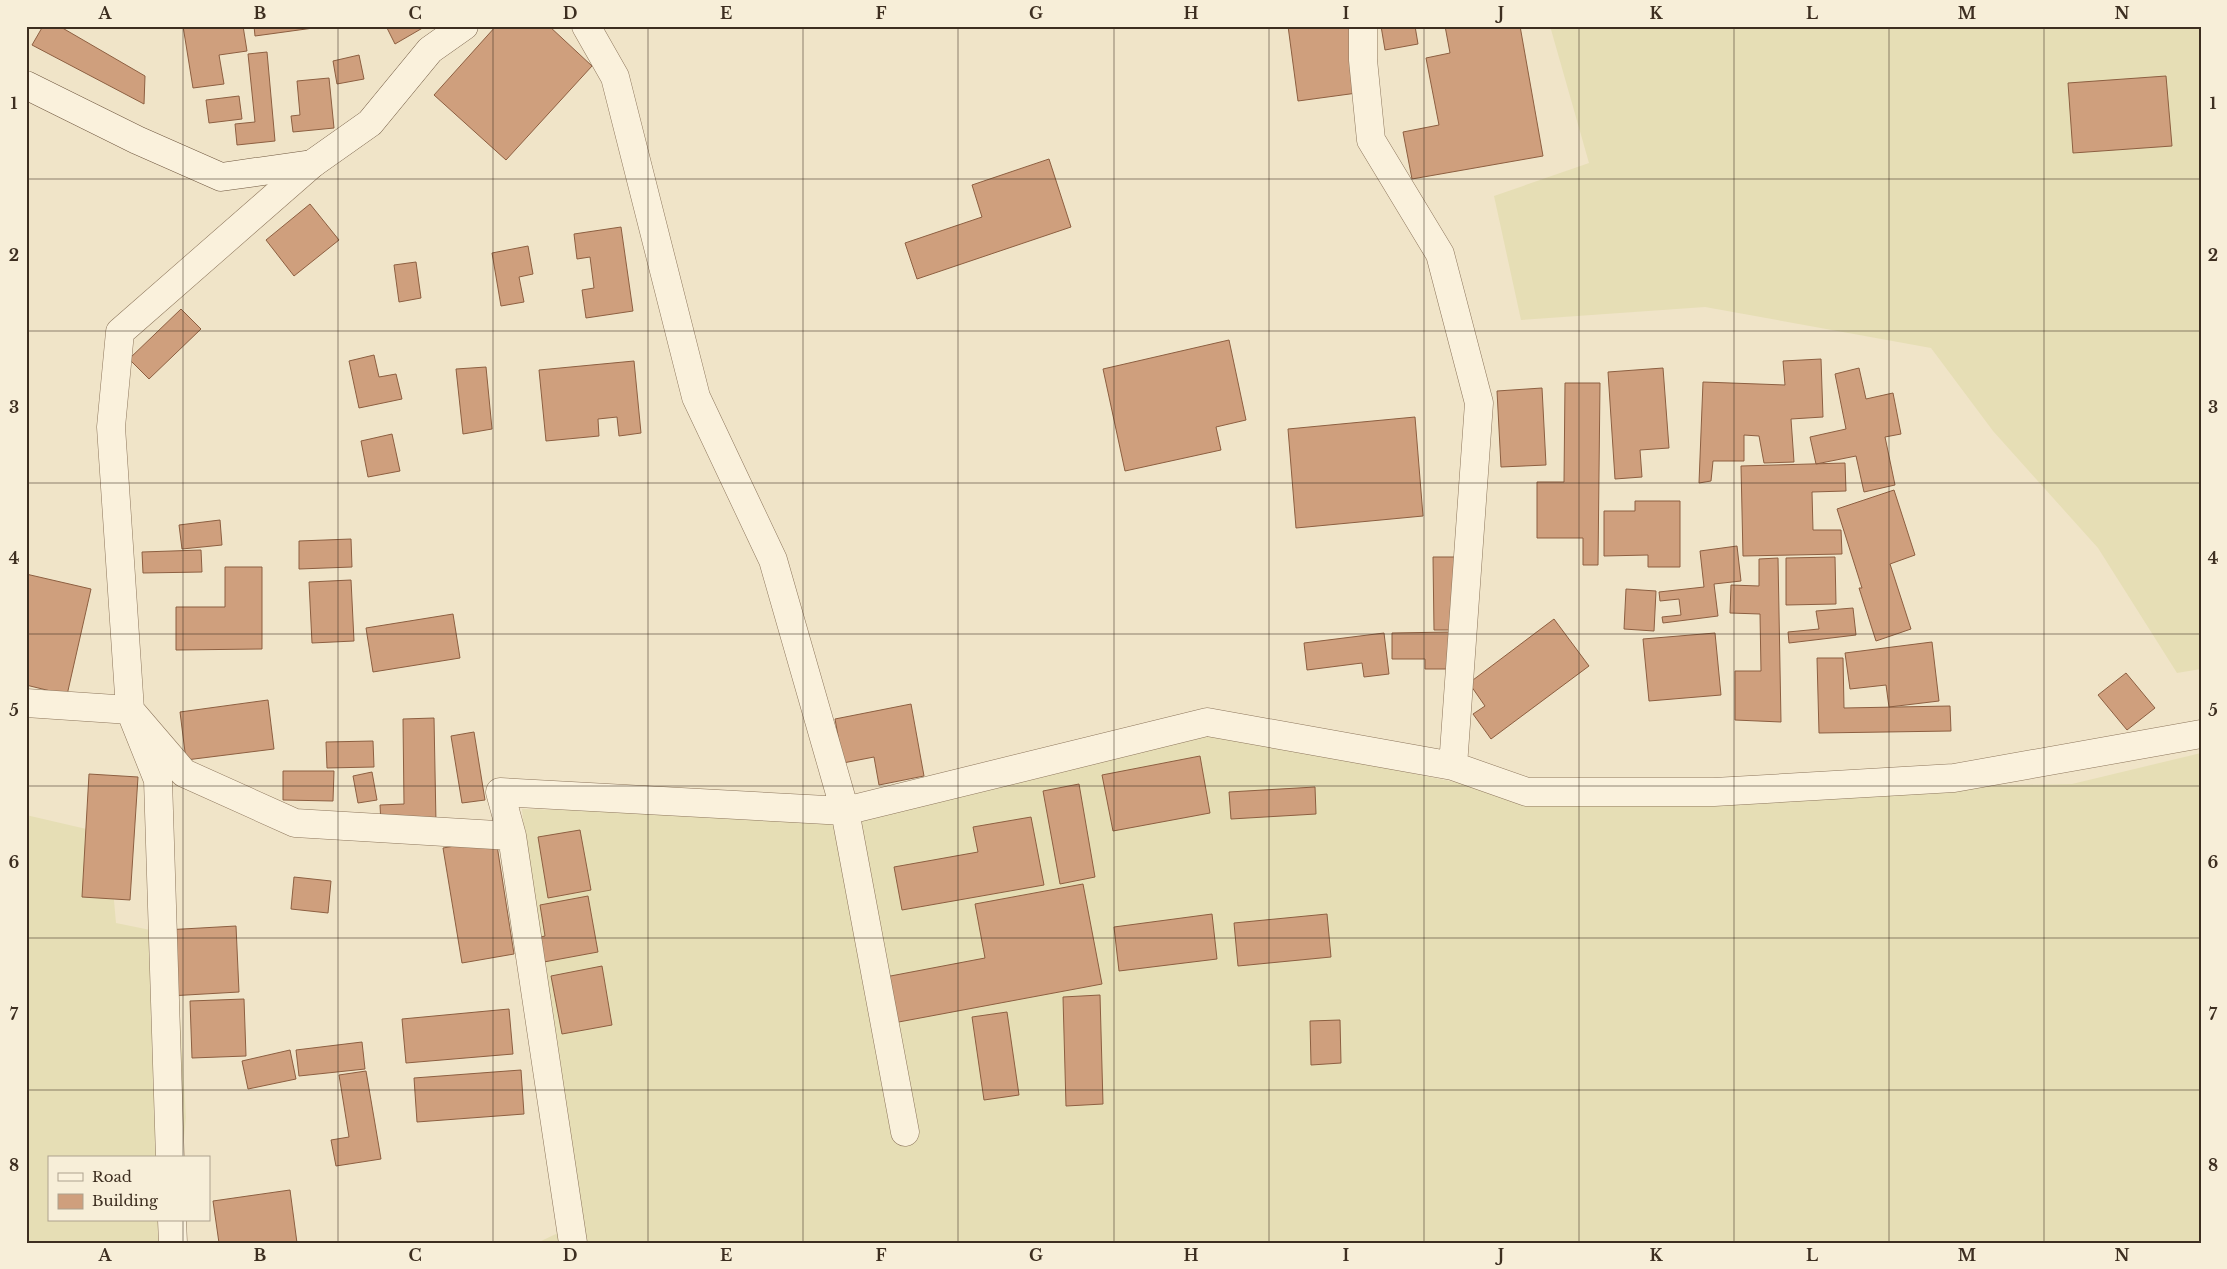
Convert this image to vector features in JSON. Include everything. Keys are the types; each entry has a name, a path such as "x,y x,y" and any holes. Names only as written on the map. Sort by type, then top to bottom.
{"street":[{"path":"170,1156 158,780 130,710 111,427 120,332 312,164 370,123 430,50 464,26"},
{"path":"586,26 615,77 696,396 773,560 845,811 905,1132"},
{"path":"1363,26 1371,140 1440,254 1479,403 1453,766"},
{"path":"26,85 137,140 221,177 312,164"},
{"path":"26,703 130,710 184,773 295,823 512,836"},
{"path":"573,1243 512,836 500,792 845,811 1207,722 1453,766 1527,792 1714,792 1954,778 2201,734"},
{"path":"172,1222 173,1243"}],"shaded area":[{"path":"1550,26 2201,26 2201,669 2177,673 2098,548 1993,431 1931,348 1705,307 1521,320 1494,196 1589,163"},
{"path":"1211,732 1542,800 1948,786 2072,784 2201,753 2201,1243 537,1243 560,1232 522,809 854,817"},
{"path":"26,815 108,834 116,923 175,935 186,1117 182,1156 48,1156 48,1222 175,1222 173,1243 26,1243"}],"building":[{"path":"43,26 59,26 145,76 144,104 32,45"},
{"path":"183,26 243,26 247,51 219,55 224,84 193,88"},
{"path":"254,26 328,26 255,36"},
{"path":"386,26 426,26 395,44"},
{"path":"496,26 549,26 592,66 506,160 434,95"},
{"path":"1288,26 1349,26 1357,93 1298,101"},
{"path":"1381,26 1415,26 1418,44 1385,50"},
{"path":"1445,26 1520,26 1543,156 1412,179 1403,132 1439,125 1426,58 1450,53"},
{"path":"267,52 275,141 237,145 235,124 255,122 248,54"},
{"path":"359,55 364,79 337,84 333,61"},
{"path":"2166,76 2172,146 2073,153 2068,83"},
{"path":"329,78 334,128 293,132 291,116 300,115 297,81"},
{"path":"239,96 242,119 209,123 206,100"},
{"path":"1049,159 1071,227 917,279 905,243 982,217 972,185"},
{"path":"310,204 339,240 294,276 266,240"},
{"path":"621,227 633,311 586,318 582,290 594,288 590,257 577,259 574,234"},
{"path":"528,246 533,274 519,277 524,302 501,306 492,253"},
{"path":"416,262 421,298 399,302 394,265"},
{"path":"181,309 201,329 149,379 129,359"},
{"path":"1229,340 1246,420 1216,427 1221,450 1125,471 1103,369"},
{"path":"374,355 379,377 396,374 402,399 359,408 349,361"},
{"path":"1821,359 1823,417 1791,419 1794,462 1764,463 1759,436 1744,435 1744,461 1713,461 1711,481 1699,483 1703,382 1785,385 1783,361"},
{"path":"634,361 641,433 619,436 617,417 598,419 599,436 546,441 539,370"},
{"path":"486,367 492,429 463,434 456,369"},
{"path":"1663,368 1669,448 1640,450 1642,477 1615,479 1608,372"},
{"path":"1859,368 1866,399 1893,393 1901,434 1885,437 1895,485 1864,492 1856,456 1816,464 1810,437 1846,429 1835,374"},
{"path":"1565,383 1600,383 1598,565 1583,565 1583,538 1537,538 1537,482 1564,482"},
{"path":"1542,388 1546,465 1501,467 1497,391"},
{"path":"1415,417 1423,516 1296,528 1288,429"},
{"path":"392,434 400,471 368,477 361,441"},
{"path":"1845,463 1846,491 1812,492 1813,530 1841,530 1842,554 1743,556 1741,466"},
{"path":"1894,490 1915,555 1890,564 1911,629 1876,641 1859,588 1862,588 1837,509"},
{"path":"1635,501 1680,501 1680,567 1648,567 1648,555 1604,556 1604,511 1635,511"},
{"path":"220,520 222,545 182,549 179,525"},
{"path":"351,539 352,567 299,569 299,541"},
{"path":"1737,546 1741,581 1714,584 1718,616 1663,623 1662,617 1681,615 1679,599 1660,601 1659,592 1704,587 1700,551"},
{"path":"201,550 202,572 143,573 142,552"},
{"path":"1433,557 1455,557 1457,630 1434,630"},
{"path":"1835,557 1836,604 1786,605 1786,558"},
{"path":"1778,558 1781,722 1735,720 1735,671 1761,671 1760,614 1730,613 1731,585 1759,586 1759,559"},
{"path":"225,567 262,567 262,649 176,650 176,607 225,607"},
{"path":"26,574 91,589 67,695 26,685"},
{"path":"351,580 354,641 312,643 309,582"},
{"path":"1626,589 1656,591 1654,631 1624,629"},
{"path":"1853,608 1856,635 1789,643 1788,632 1819,629 1816,611"},
{"path":"453,614 460,658 373,672 366,628"},
{"path":"1554,619 1589,666 1491,739 1473,714 1485,706 1469,683"},
{"path":"1451,632 1451,669 1425,669 1425,659 1392,659 1392,633"},
{"path":"1384,633 1389,674 1364,677 1362,663 1307,670 1304,643"},
{"path":"1715,633 1721,695 1649,701 1643,639"},
{"path":"1932,642 1939,701 1889,707 1886,685 1850,689 1845,653"},
{"path":"1817,658 1843,658 1844,708 1950,706 1951,731 1819,733"},
{"path":"2126,673 2155,708 2127,730 2098,695"},
{"path":"268,700 274,749 186,760 180,712"},
{"path":"911,704 924,776 879,785 874,757 843,763 835,719"},
{"path":"434,718 436,823 381,824 380,805 404,804 403,719"},
{"path":"474,732 485,800 462,803 451,736"},
{"path":"373,741 374,767 327,768 326,742"},
{"path":"1200,756 1210,813 1113,831 1102,775"},
{"path":"283,771 334,771 333,801 283,800"},
{"path":"372,772 377,800 358,803 353,776"},
{"path":"89,774 138,777 130,900 82,897"},
{"path":"1079,784 1095,877 1060,884 1043,791"},
{"path":"1315,787 1316,814 1231,819 1229,792"},
{"path":"1031,817 1044,885 902,910 894,867 978,852 973,827"},
{"path":"580,830 591,890 548,898 538,837"},
{"path":"496,839 514,954 462,963 443,848"},
{"path":"294,877 331,881 328,913 291,909"},
{"path":"1083,884 1102,984 888,1024 880,978 985,958 975,904"},
{"path":"588,896 598,952 533,964 528,940 545,936 540,905"},
{"path":"1212,914 1217,959 1119,971 1114,927"},
{"path":"1327,914 1331,957 1238,966 1234,923"},
{"path":"236,926 239,992 169,996 165,930"},
{"path":"602,966 612,1025 562,1034 551,976"},
{"path":"1100,995 1103,1104 1066,1106 1063,997"},
{"path":"244,999 246,1056 192,1058 190,1001"},
{"path":"509,1009 513,1054 406,1063 402,1019"},
{"path":"1007,1012 1019,1095 984,1100 972,1017"},
{"path":"1340,1020 1341,1063 1311,1065 1310,1021"},
{"path":"362,1042 365,1069 299,1076 296,1050"},
{"path":"290,1050 296,1079 248,1089 242,1061"},
{"path":"521,1070 524,1114 417,1122 414,1078"},
{"path":"366,1071 381,1159 336,1166 331,1140 349,1137 339,1075"},
{"path":"290,1190 297,1243 219,1243 213,1201"}]}
